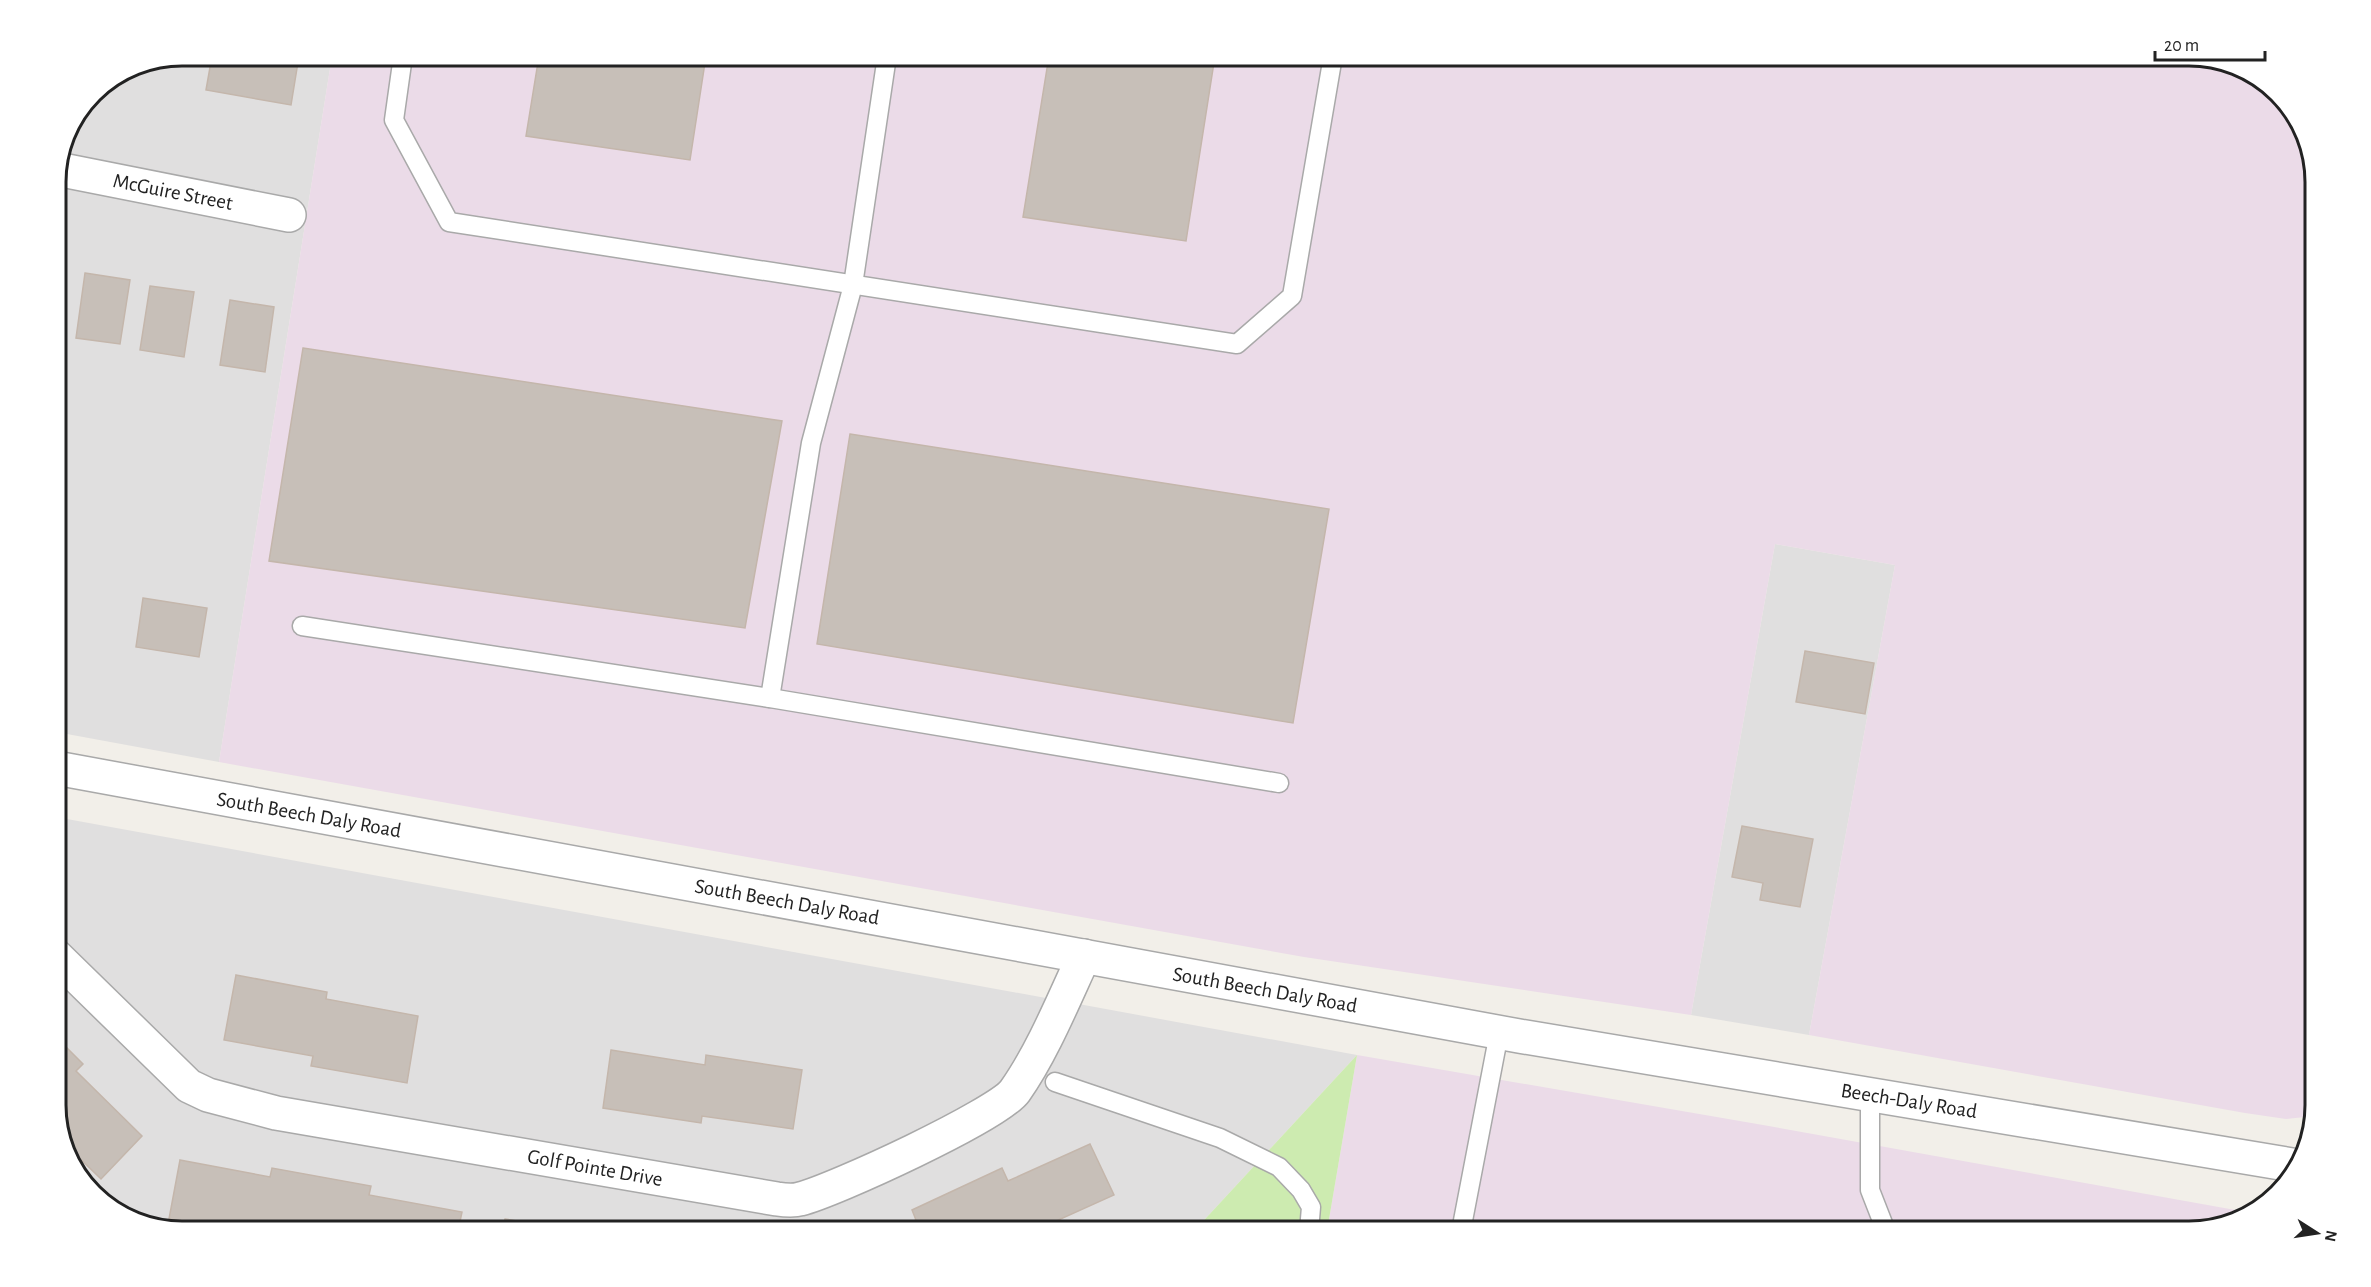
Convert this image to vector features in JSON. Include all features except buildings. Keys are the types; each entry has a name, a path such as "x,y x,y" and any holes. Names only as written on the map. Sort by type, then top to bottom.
{"street":[{"name":"McGuire Street","path":"66,171 289,215"},
{"name":"South Beech Daly Road","path":"66,770 1509,1034"},
{"name":"Golf Pointe Drive","path":"66,966 189,1086 208,1095 276,1113 777,1199 797,1200 889,1161 991,1111 1014,1092 1052,1026 1084,956"},
{"name":"Beech-Daly Road","path":"1509,1034 2289,1165"}],"lane":[{"path":"402,66 394,120 450,222 1237,344 1292,296 1331,66"},
{"path":"770,698 811,443 853,285 886,66"},
{"path":"302,626 770,698 1280,783"},
{"path":"1464,1221 1509,1034"},
{"path":"1055,1082 1220,1138 1279,1167 1301,1190 1311,1207 1310,1221"},
{"path":"1870,1095 1870,1190 1882,1221"}],"shaded area":[{"path":"174,66 330,66 219,762 66,734 67,166 75,137 85,117 117,85 137,75"},
{"path":"330,66 2197,66 2227,72 2254,85 2286,117 2299,144 2305,174 2304,1117 2286,1119 2245,1113 1809,1035 1895,565 1775,544 1691,1015 1304,957 219,762"},
{"path":"1775,544 1895,565 1809,1035 1691,1015"},
{"path":"66,819 1357,1055 1203,1221 166,1220 130,1209 105,1192 85,1170 72,1143 68,1128 66,1113"},
{"path":"1357,1055 2238,1210 2219,1217 2190,1221 1329,1221"}],"green space":[{"path":"1357,1055 1329,1221 1203,1221"}]}
